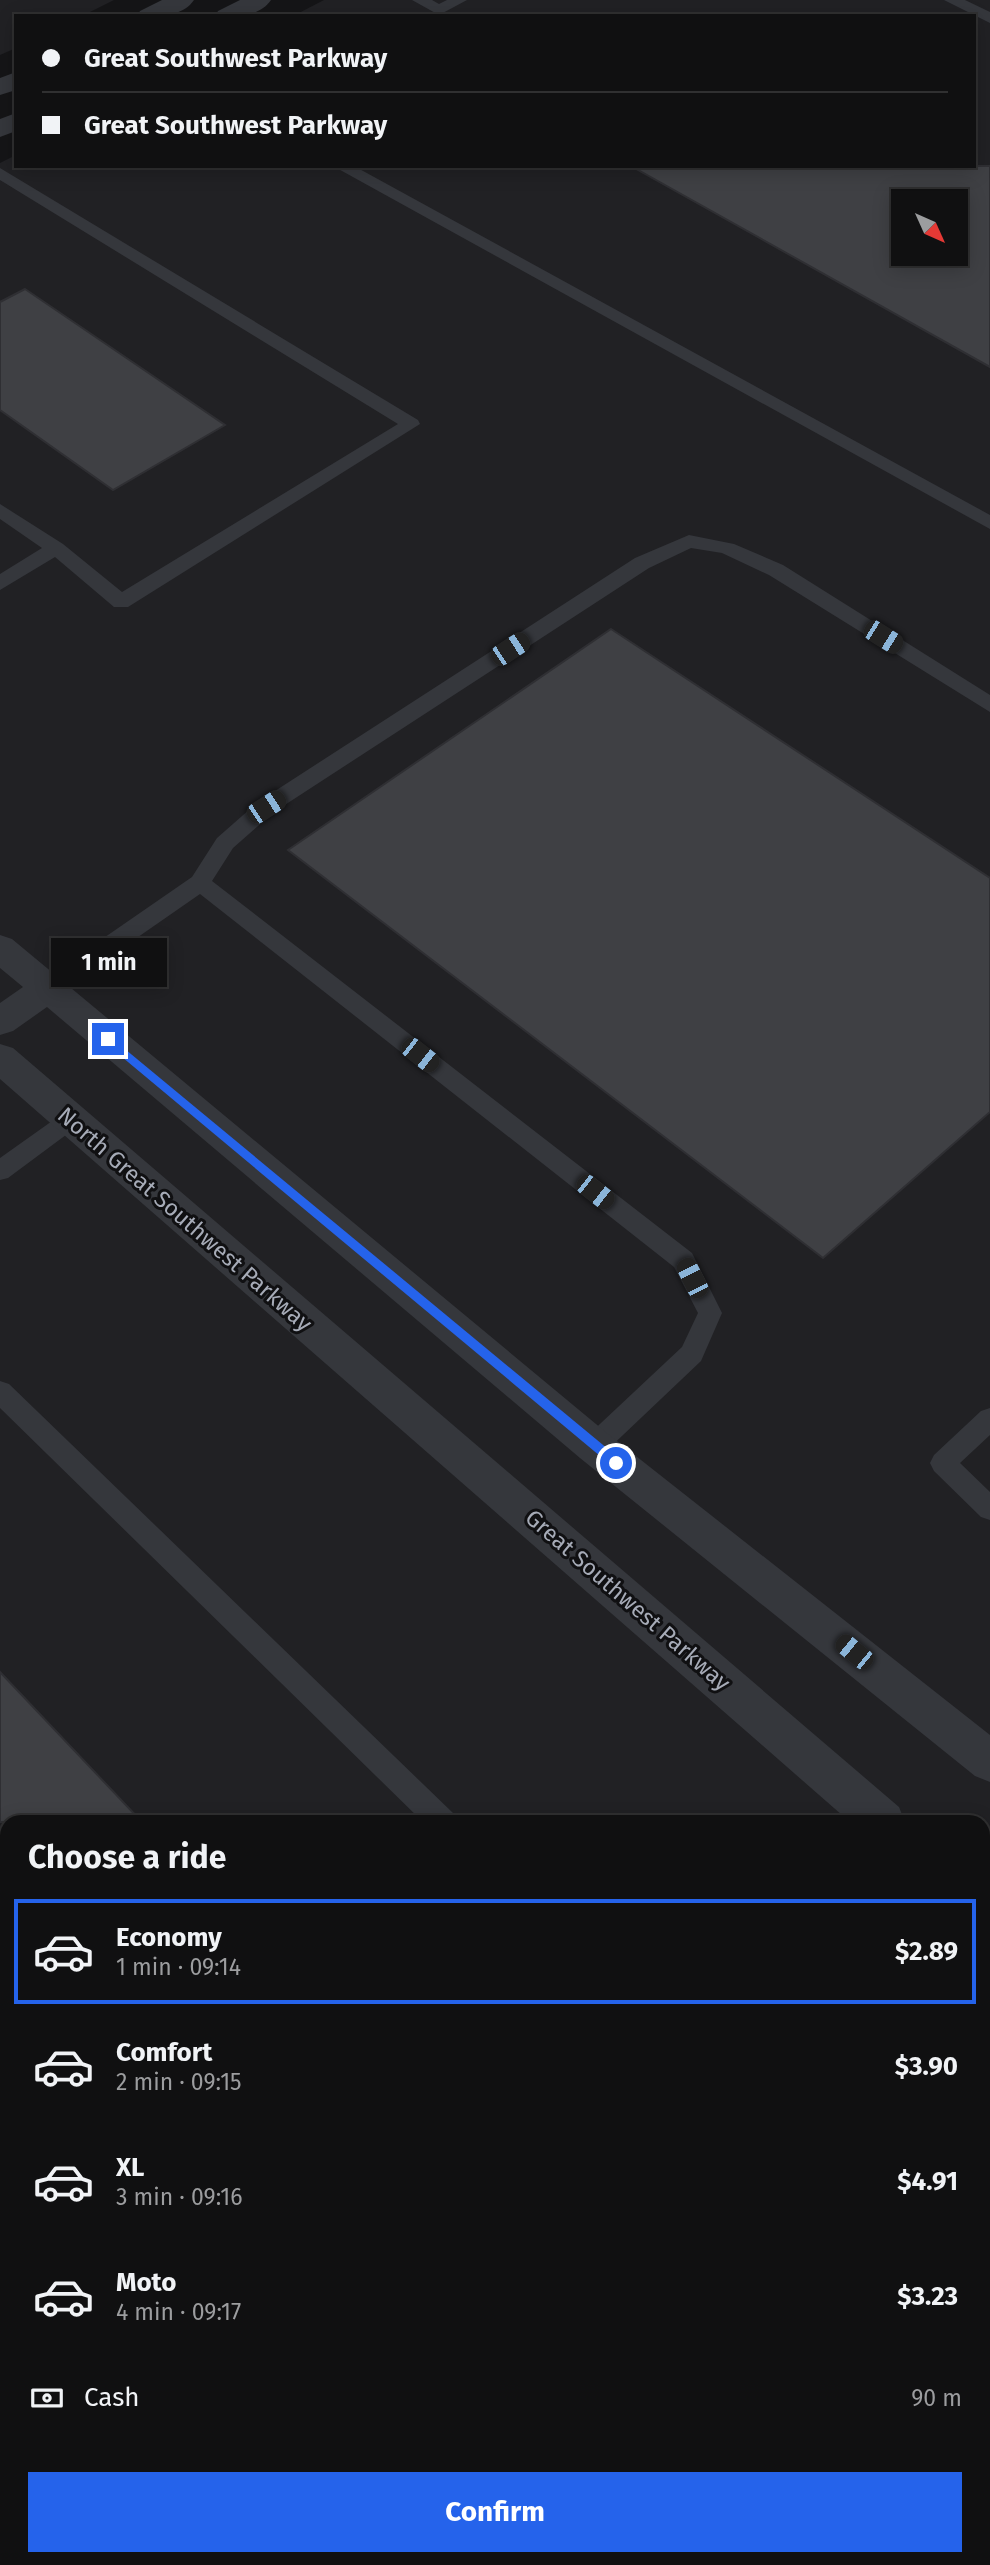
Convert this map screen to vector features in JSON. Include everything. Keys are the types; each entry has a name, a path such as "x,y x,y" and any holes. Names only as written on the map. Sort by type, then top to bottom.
{"street":[{"path":"153,14 182,0"},
{"path":"232,14 259,0"},
{"path":"0,947 594,1446 990,1762"},
{"path":"0,1021 48,988"},
{"name":"North Great Southwest Parkway","path":"0,1058 372,1378"},
{"name":"Great Southwest Parkway","path":"372,1378 875,1815"}],"lane":[{"path":"419,0 434,13 459,0"},
{"path":"951,0 990,18"},
{"path":"345,168 990,523"},
{"path":"0,173 411,424 121,602 56,548 0,510"},
{"path":"48,988 200,883 225,843 266,807 642,563 689,541 727,548 776,570 990,705"},
{"path":"0,583 56,548"},
{"path":"200,883 683,1260 710,1313 692,1354 594,1446"},
{"path":"0,1171 70,1120"},
{"path":"0,1392 436,1815"},
{"path":"990,1419 943,1463 990,1509"}],"shaded area":[{"path":"0,0 114,0 86,14 14,14 14,49 0,55"},
{"path":"324,0 990,0 990,1815 0,1815 0,163 14,156 14,168 976,168 976,14 297,14"}],"building":[{"path":"990,166 990,367 635,168 976,168"},
{"path":"25,289 225,425 113,490 0,410 0,302"},
{"path":"611,629 990,878 990,1112 823,1258 288,850"},
{"path":"0,1672 135,1815 0,1815"}],"route":[{"path":"108,1039 616,1463"}]}
